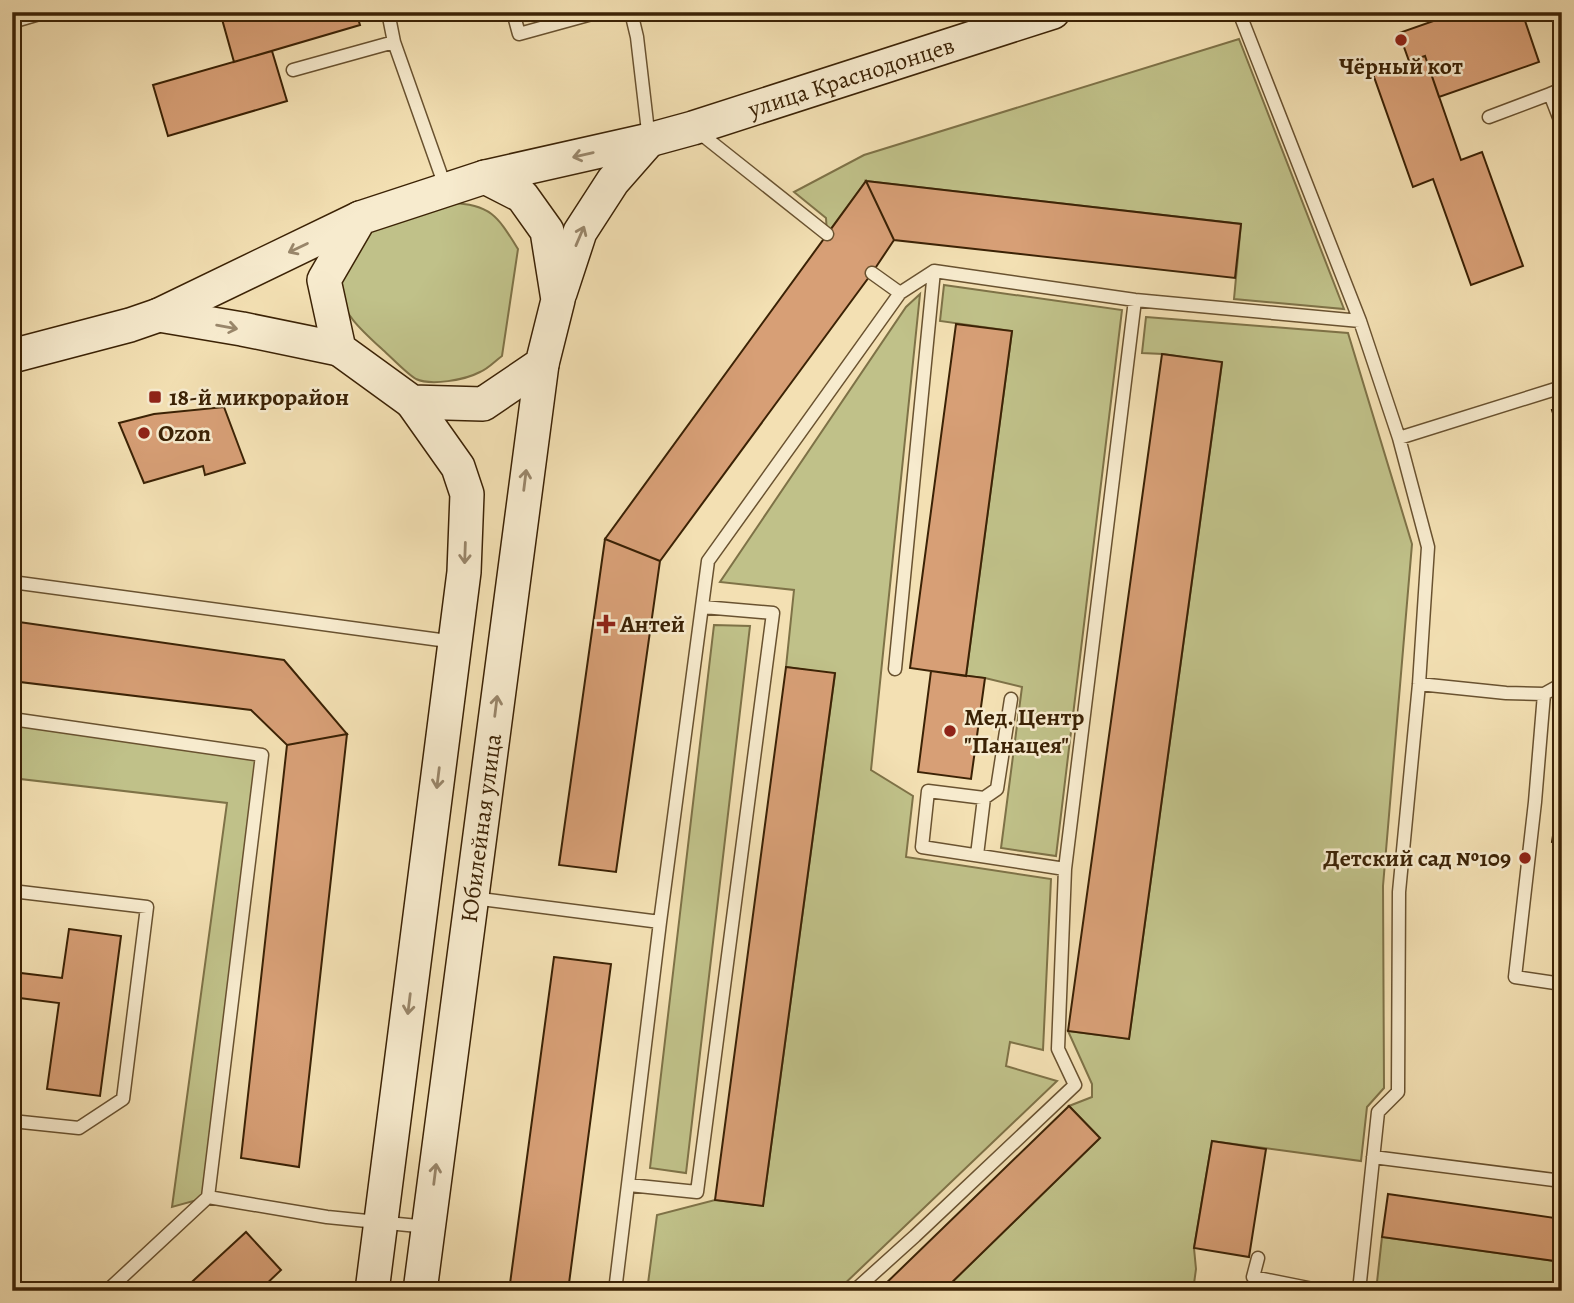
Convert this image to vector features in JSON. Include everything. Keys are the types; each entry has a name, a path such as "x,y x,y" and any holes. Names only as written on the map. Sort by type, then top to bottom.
{"main road":[{"name":"улица Краснодонцев","path":"485,177 693,128 1053,12"},
{"path":"159,315 339,349 412,402 483,404 542,364 558,300 580,232 612,181 649,140"},
{"path":"12,356 159,315 360,218 485,177 522,196 547,231 558,300"},
{"path":"339,349 324,280 360,218"},
{"name":"Юбилейная улица","path":"420,1291 542,364"},
{"name":"Юбилейная улица","path":"372,1291 464,572 467,494 457,467 412,402"},
{"path":"418,937 466,942"}],"lane":[{"path":"12,22 46,12"},
{"path":"388,12 394,42 446,190"},
{"path":"513,12 519,34 599,12"},
{"path":"1239,12 1360,321 1399,438 1428,547 1419,684 1399,892 1398,1092 1378,1112 1359,1291"},
{"path":"1556,12 1562,24"},
{"path":"634,13 649,140"},
{"path":"293,70 394,42"},
{"path":"1489,117 1556,92 1562,125"},
{"path":"693,128 827,234"},
{"path":"615,1291 708,561 900,293 934,271 1135,300 1360,321"},
{"path":"895,669 934,271"},
{"path":"873,273 900,293"},
{"path":"854,1291 1075,1085 1058,1049 1065,869 1135,300"},
{"path":"1399,438 1562,387"},
{"path":"12,582 455,642"},
{"path":"629,1185 697,1192 773,613 703,607"},
{"path":"1419,684 1544,694 1562,684"},
{"path":"1544,694 1535,803 1515,977 1562,984"},
{"path":"1011,699 997,789 984,798 928,791 922,847 1065,869"},
{"path":"12,719 262,755 208,1197 107,1291"},
{"path":"977,855 984,798"},
{"path":"12,891 147,907 123,1099 79,1128 12,1121"},
{"path":"471,898 660,922"},
{"path":"1373,1157 1562,1181"},
{"path":"208,1197 327,1217 428,1227"},
{"path":"1258,1258 1253,1277 1323,1291"}],"green space":[{"path":"1239,39 1344,309 1234,299 1241,224 866,181 827,234 826,218 794,192 864,155"},
{"path":"451,203 476,206 492,214 518,249 502,356 483,371 466,377 439,382 422,381 408,373 360,328 343,305 335,285 367,227"},
{"path":"944,285 1122,310 1056,856 1001,848 1022,687 966,676 1012,331 940,321"},
{"path":"920,294 871,770 913,796 906,857 1051,879 1043,1050 1010,1042 1006,1066 1057,1081 837,1291 647,1291 657,1215 715,1200 763,1206 835,674 786,667 794,590 720,582 906,307"},
{"path":"1146,317 1348,333 1412,544 1383,886 1384,1088 1367,1107 1361,1161 1212,1141 1194,1248 1196,1269 1193,1291 943,1291 1100,1138 1069,1106 1092,1097 1092,1084 1068,1031 1129,1039 1222,363 1142,353"},
{"path":"714,625 750,626 686,1173 650,1168"},
{"path":"12,719 262,755 208,1197 172,1207 227,803 12,778"},
{"path":"1382,1237 1562,1262 1562,1291 1376,1291"}],"building":[{"path":"220,12 356,12 360,25 234,62"},
{"path":"1459,12 1522,12 1539,62 1439,97 1425,56 1409,61 1399,33"},
{"path":"272,51 287,101 168,136 153,85"},
{"path":"1425,56 1461,160 1482,152 1523,266 1471,285 1433,179 1413,187 1373,74"},
{"path":"866,181 1241,224 1235,278 894,240"},
{"path":"866,181 894,240 872,273 660,561 605,539"},
{"path":"956,324 1012,331 966,676 910,668"},
{"path":"1162,354 1222,362 1129,1039 1068,1031"},
{"path":"224,407 245,463 205,475 203,466 144,483 119,423 154,414"},
{"path":"1562,408 1562,441 1552,410"},
{"path":"605,539 660,561 616,872 559,865"},
{"path":"12,621 284,660 347,734 287,745 251,710 12,681"},
{"path":"786,667 835,673 763,1206 715,1200"},
{"name":"Мед. Центр \"Панацея\"","path":"931,671 985,678 971,779 918,772"},
{"path":"347,734 299,1167 241,1158 287,745"},
{"path":"1562,791 1562,844 1552,842"},
{"path":"69,929 121,936 100,1096 47,1089 59,1003 12,997 12,972 62,978"},
{"path":"554,957 611,964 568,1291 509,1291"},
{"path":"1069,1106 1100,1138 943,1291 878,1291"},
{"path":"1212,1141 1266,1149 1249,1257 1194,1248"},
{"path":"1388,1194 1562,1219 1562,1262 1382,1237"},
{"path":"246,1232 281,1270 259,1291 182,1291"}],"place":[{"name":"Чёрный кот","path":"1401,40"},
{"name":"18-й микрорайон","path":"155,397"},
{"name":"Ozon","path":"144,433"},
{"name":"Антей","path":"606,624"},
{"name":"Мед. Центр \"Панацея\"","path":"950,731"},
{"name":"Детский сад №109","path":"1525,858"}]}
